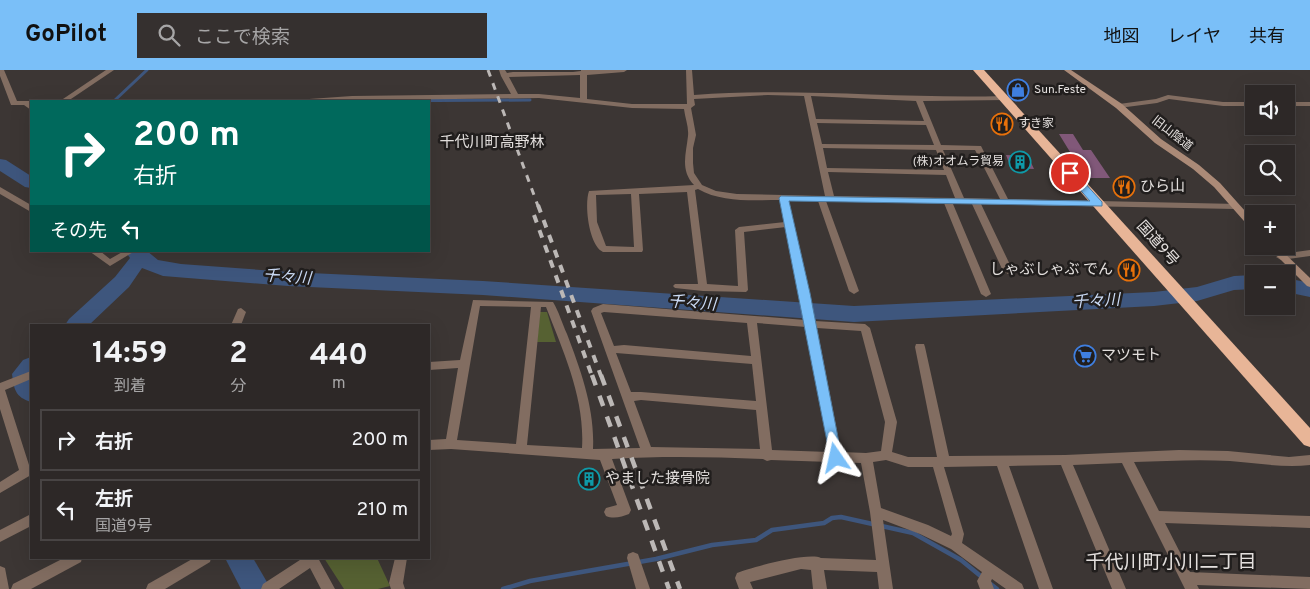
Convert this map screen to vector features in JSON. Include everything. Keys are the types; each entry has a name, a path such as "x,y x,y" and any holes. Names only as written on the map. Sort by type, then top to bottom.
{"highway":[{"name":"国道9号","path":"978,70 1310,440"}],"street":[{"path":"1,70 14,103 26,103 30,107"},
{"path":"66,100 111,70"},
{"path":"503,73 624,70"},
{"path":"689,70 691,105 688,108 692,133 689,150 690,177 695,188 703,288"},
{"name":"旧山陰道","path":"1067,70 1119,106 1158,141 1196,167 1217,185 1245,218"},
{"path":"583,101 584,72"},
{"path":"503,73 516,97"},
{"path":"690,97 752,92 918,98 1003,98"},
{"path":"807,95 824,170 826,199 854,291"},
{"path":"323,100 538,96 688,108"},
{"path":"1119,106 1157,101 1168,97 1223,104 1245,104"},
{"path":"918,98 960,202"},
{"path":"1295,104 1310,104"},
{"path":"813,121 928,123"},
{"path":"818,146 978,148 1006,203"},
{"path":"824,170 948,173"},
{"path":"635,190 639,250 603,249 595,234 590,207 592,193 635,190 695,188 737,197 1234,206"},
{"path":"0,190 30,208"},
{"path":"784,198 805,293 836,458"},
{"path":"948,202 986,294"},
{"path":"976,202 1008,271"},
{"path":"678,286 743,290 739,230 789,224"},
{"path":"94,252 110,263 129,252"},
{"path":"1281,257 1310,253"},
{"path":"1281,257 1306,280"},
{"path":"451,444 476,302 550,304 583,393 588,442 587,454"},
{"path":"521,449 536,304"},
{"path":"647,452 596,311 603,308 752,319 810,321 865,328 891,422 886,455"},
{"path":"236,324 241,312"},
{"path":"752,319 767,456"},
{"path":"920,347 940,462 958,534 955,545"},
{"path":"609,350 756,360"},
{"path":"430,366 464,364"},
{"path":"0,388 30,375"},
{"path":"0,391 28,470 0,488"},
{"path":"627,396 761,406"},
{"path":"430,445 451,444 604,455 647,452 701,452 836,458 866,458 886,455 908,462 1126,459 1178,455 1228,456 1289,462 1310,460"},
{"path":"604,455 625,510 610,512"},
{"path":"866,458 876,512 881,566 886,589"},
{"path":"1126,459 1157,516 1190,584 1310,583"},
{"path":"1065,460 1118,589"},
{"path":"1000,461 1046,589"},
{"path":"876,512 924,529 955,545 1017,589"},
{"path":"1157,516 1310,522"},
{"path":"0,536 30,521"},
{"path":"18,589 74,559"},
{"path":"153,589 203,559"},
{"path":"268,589 311,559"},
{"path":"313,559 328,589"},
{"path":"398,589 396,584 401,559"},
{"path":"635,562 644,589"},
{"path":"746,589 742,578 801,562 881,566"},
{"path":"817,562 820,589"},
{"path":"987,589 984,581 989,570"},
{"path":"0,572 2,589"}],"green space":[{"path":"540,312 547,312 556,342 537,342"},
{"path":"325,559 377,559 390,586 378,589 344,589"}],"building":[{"path":"1059,134 1073,134 1083,150 1091,150 1110,178 1086,178"},
{"name":"(株)オオムラ貿易","path":"1006,155 1028,156 1034,169 1011,168"},
{"name":"やました接骨院","path":"583,472 596,473 596,484 582,484"}],"waterway":[{"path":"115,100 147,70"},
{"path":"430,101 530,100"},
{"name":"千々川","path":"0,164 30,182"},
{"name":"千々川","path":"135,252 141,256"},
{"path":"77,324 122,282 141,256"},
{"name":"千々川","path":"141,256 151,265 163,269 181,271 288,279 483,288 854,314 1154,299 1197,294 1234,283 1245,282"},
{"name":"千々川","path":"1295,287 1310,290"},
{"path":"30,367 23,374 26,390 30,392"},
{"path":"503,589 530,581 656,559 712,545 756,540 772,530 824,523 832,518 841,517 913,533 961,560 983,578"},
{"path":"239,559 257,589"},
{"path":"988,582 997,589"}],"railway":[{"path":"488,70 538,206"},
{"path":"538,205 601,376"},
{"path":"534,215 592,376"},
{"path":"592,375 669,589"},
{"path":"601,375 680,589"}],"place":[{"name":"Sun.Feste","path":"1018,90"},
{"name":"すき家","path":"1002,124"},
{"name":"(株)オオムラ貿易","path":"1020,162"},
{"name":"ひら山","path":"1124,187"},
{"name":"しゃぶしゃぶ でん","path":"1129,270"},
{"name":"マツモト","path":"1085,356"},
{"name":"やました接骨院","path":"589,479"}],"district":[{"name":"千代川町高野林","path":"492,143"},
{"name":"千代川町小川二丁目","path":"1171,563"}],"route":[{"path":"836,458 805,293 784,198 1098,204 1070,173"}]}
